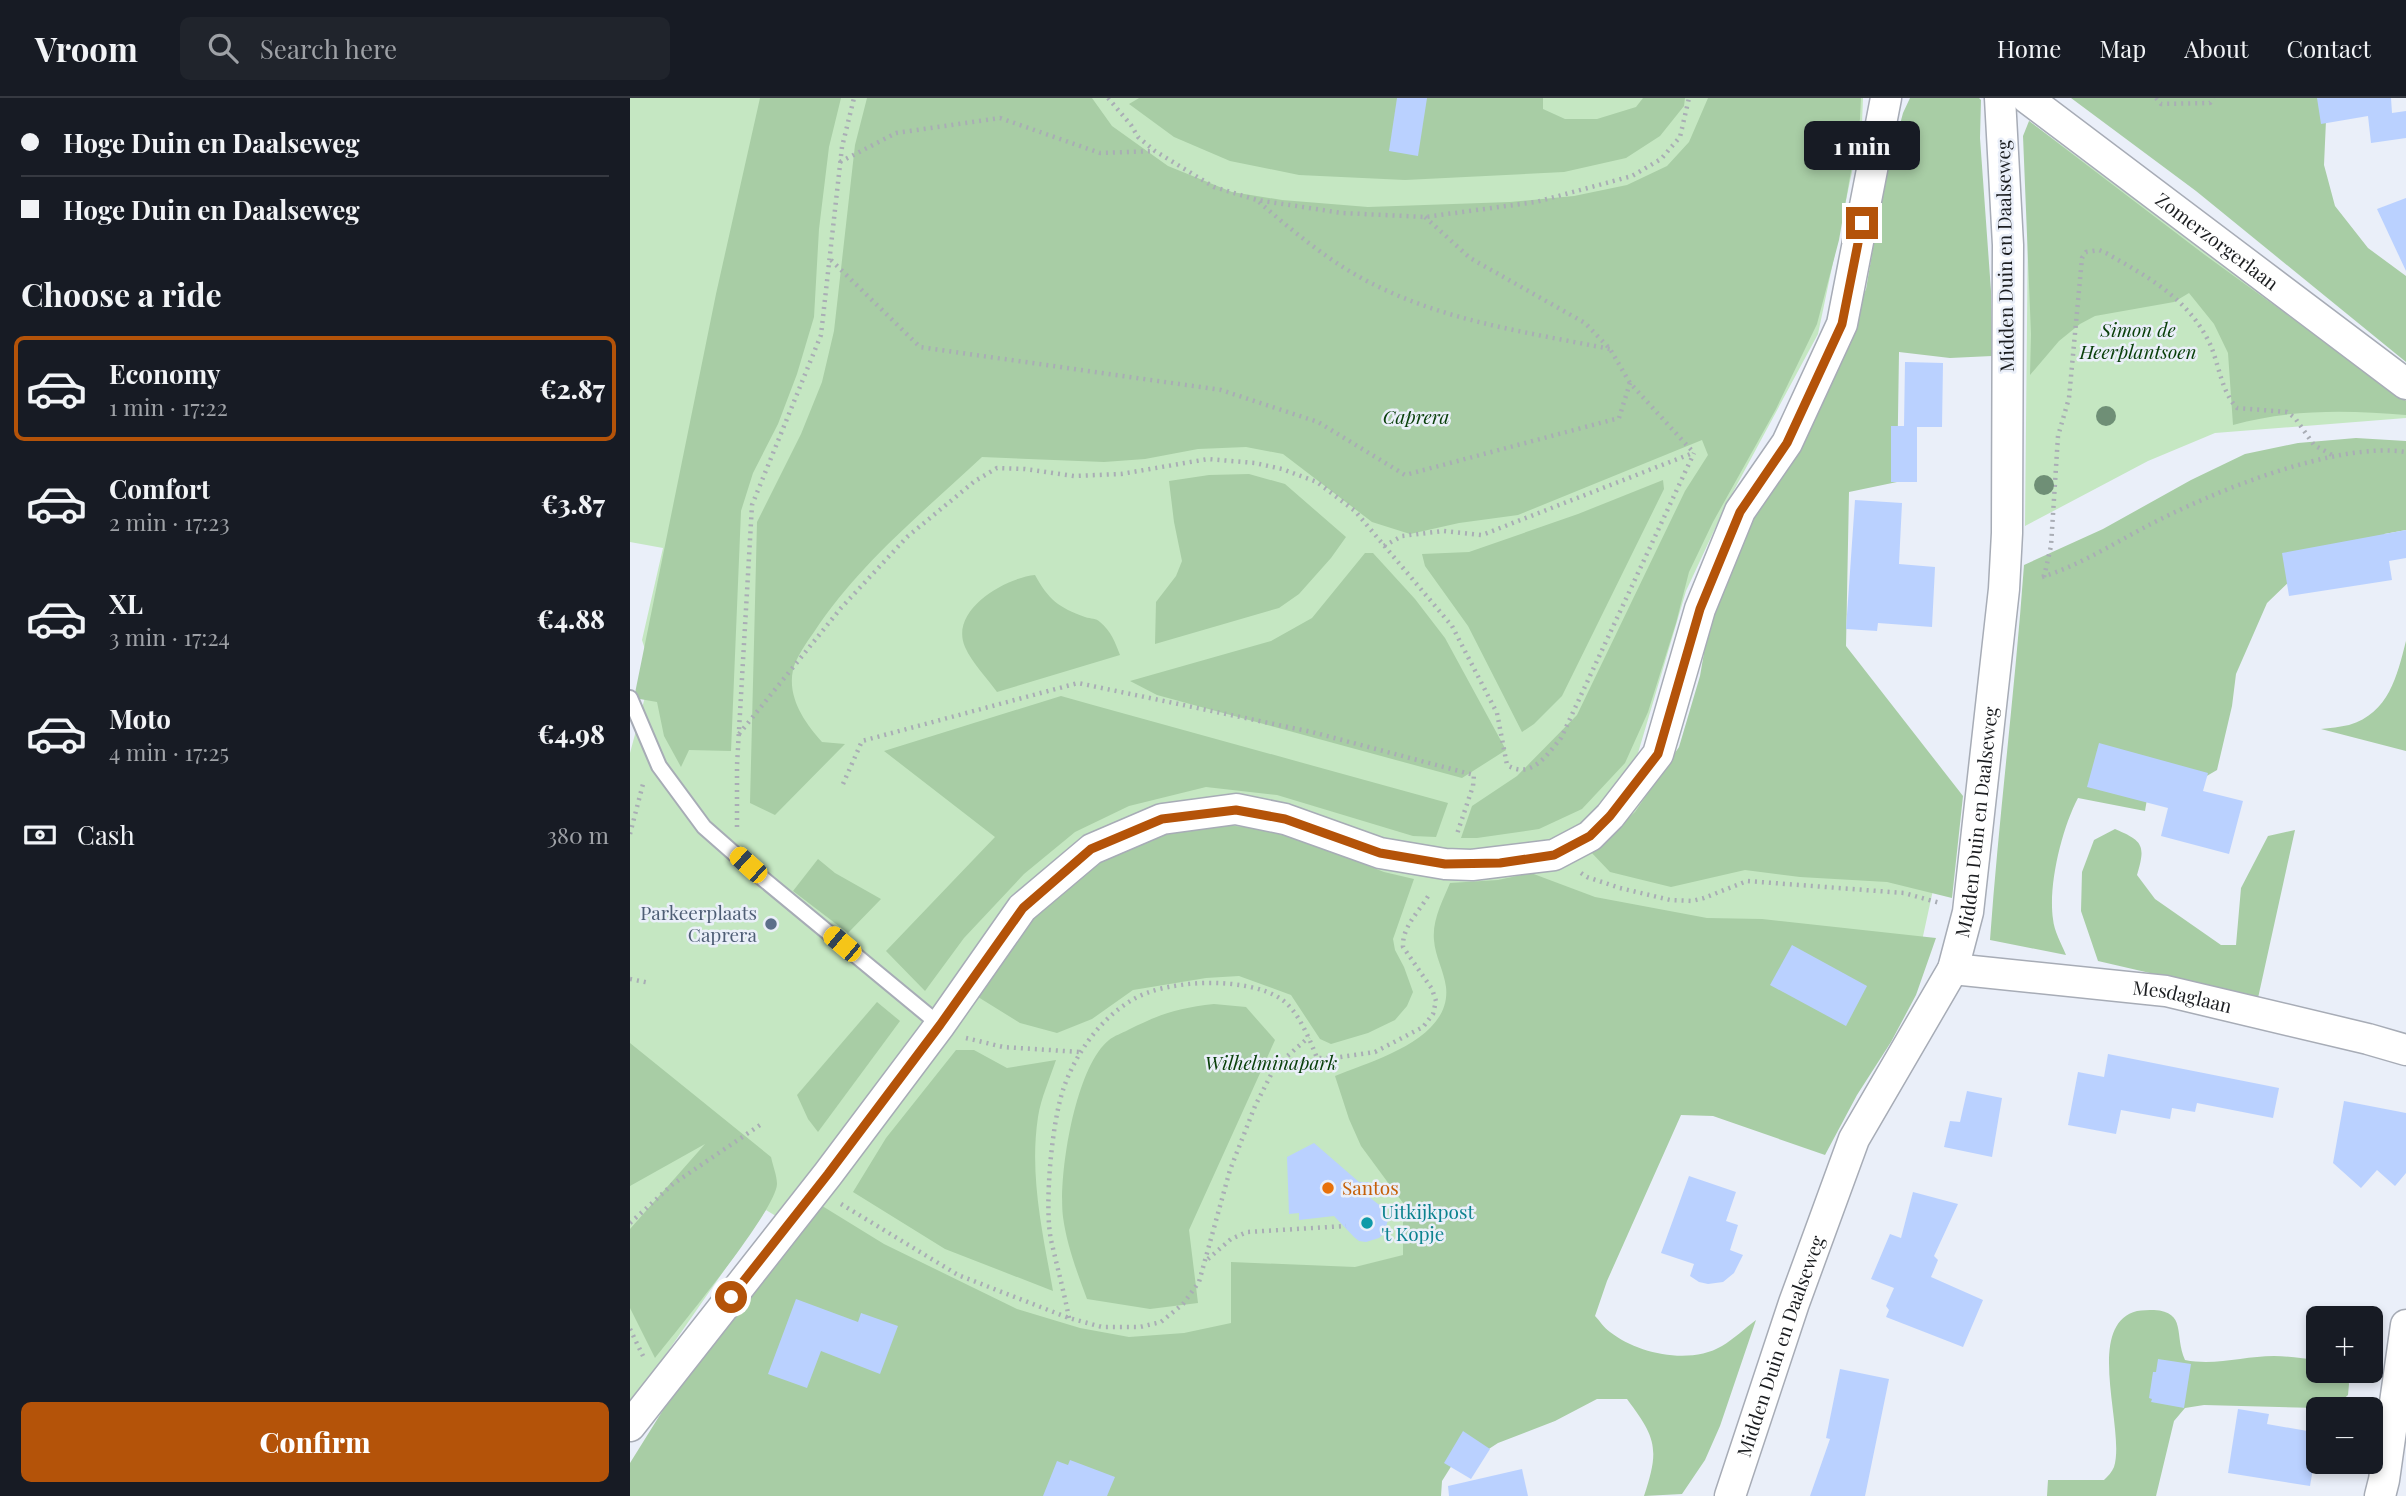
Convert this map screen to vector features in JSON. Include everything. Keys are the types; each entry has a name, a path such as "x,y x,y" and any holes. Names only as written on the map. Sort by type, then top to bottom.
{"street":[{"path":"630,1426 816,1189 947,1029 1023,908 1091,849 1162,819 1236,810 1285,819 1380,853 1445,864 1500,863 1554,855 1590,836 1610,816 1658,754 1700,609 1740,512 1787,443 1842,324 1886,98"},
{"name":"Midden Duin en Daalseweg","path":"1732,1487 1794,1303 1854,1139 1953,969 1968,912 2004,589 2007,533 2008,245 2000,98"},
{"name":"Zomerzorgerlaan","path":"2027,98 2406,384"},
{"name":"Mesdaglaan","path":"1953,969 2166,991 2406,1050"},
{"path":"2390,1487 2406,1325"},
{"path":"1710,1496 1732,1487"}],"lane":[{"path":"630,698 659,766 704,827 947,1029"}],"path":[{"path":"736,795 752,505 821,335 840,162 854,98"},
{"path":"1108,98 1138,137 1154,151 1214,187 1257,200 1342,213 1425,217 1536,202 1632,176 1661,159 1680,137 1689,98"},
{"path":"2156,98 2161,104 2210,103 2214,98"},
{"path":"840,162 896,133 1000,118 1100,153 1154,151"},
{"path":"1257,200 1304,241 1375,285 1435,311 1610,349"},
{"path":"1425,217 1470,258 1585,323 1610,349 1630,383 1694,453"},
{"path":"2044,577 2051,546 2057,436 2069,398 2081,266 2086,252 2099,250 2106,253 2145,275 2187,307 2210,343 2228,398 2236,408 2287,412 2295,418 2314,445 2334,456"},
{"path":"831,260 920,347 1221,390 1318,422 1405,475 1619,418 1630,383"},
{"path":"2004,589 2069,568 2150,525 2222,492 2334,456 2377,450 2406,452"},
{"path":"739,734 841,608 907,537 975,481 997,468 1074,476 1121,474 1208,459 1255,463 1282,469 1317,482 1354,512 1452,626 1497,713 1507,765 1519,771 1528,769 1543,761 1561,738 1694,453"},
{"path":"1384,546 1402,536 1443,531 1482,535 1694,453"},
{"path":"843,784 862,741 1078,683 1312,732 1474,775 1473,786 1456,835"},
{"path":"630,834 642,786 659,766"},
{"path":"1554,855 1587,877 1670,900 1692,901 1747,881 1904,892"},
{"path":"1069,1318 1050,1237 1049,1198 1053,1134 1063,1088 1080,1052 1107,1020 1131,1000 1149,992 1213,982 1235,982 1282,999 1310,1037 1317,1058 1375,1052 1423,1027 1433,1014 1436,1001 1432,989 1403,947 1405,931 1424,904"},
{"path":"630,979 650,983"},
{"path":"947,1029 1003,1047 1080,1052"},
{"path":"816,1189 958,1275 1069,1318 1102,1327 1140,1327 1161,1322 1183,1304 1199,1282 1230,1170 1255,1106 1275,1066 1310,1037"},
{"path":"630,1223 673,1184 763,1123"},
{"path":"1207,1259 1231,1240 1247,1232 1346,1226"},
{"path":"630,1329 638,1346"}],"green space":[{"path":"630,98 1863,98 1862,124 1818,334 1726,505 1686,591 1633,770 1628,775 1943,844 1920,950 1708,930 1392,1418 944,1319 766,1210 630,1406 630,753 652,671 642,640 663,548 630,542"},
{"path":"760,98 841,98 829,147 819,229 814,317 797,374 778,424 753,473 741,511 731,751 689,750 681,767 664,736 657,702 634,698 716,294"},
{"name":"Caprera","path":"867,98 1092,98 1112,126 1168,166 1232,192 1282,200 1368,207 1510,202 1574,196 1627,185 1667,166 1689,142 1708,98 1861,98 1860,119 1839,240 1817,324 1776,409 1713,522 1689,572 1648,712 1625,763 1582,809 1539,829 1461,838 1472,806 1517,776 1577,715 1685,491 1708,455 1702,440 1518,515 1459,523 1410,534 1372,522 1283,454 1246,447 1198,449 1145,459 1104,462 982,457 871,562 831,608 797,660 793,670 793,690 795,700 809,727 822,742 845,744 775,815 750,803 757,522 801,434 822,382 834,331 855,145"},
{"path":"1139,98 1543,98 1543,109 1565,119 1597,119 1636,107 1643,98 1685,98 1684,106 1660,136 1626,158 1564,172 1405,180 1299,175 1230,161 1174,137 1129,104"},
{"path":"1910,98 1981,100 1980,138 1991,291 1992,356 1950,358 1899,352 1897,482 1849,492 1846,646 1963,796 1952,898 1887,882 1800,877 1745,870 1671,887 1610,872 1589,850 1635,812 1679,747 1700,676 1715,589 1752,520 1816,413 1866,289 1884,184 1903,113"},
{"path":"2071,98 2327,98 2324,165 2335,206 2368,248 2406,276 2406,362 2196,191"},
{"name":"Simon de Heerplantsoen","path":"2029,121 2406,400 2406,418 2215,433 2148,461 2025,526"},
{"path":"2029,121 2205,255 2406,401 2406,415 2362,412 2297,413 2233,425 2228,353 2214,324 2189,293 2174,302 2095,316 2059,341 2030,375 2031,334 2023,136"},
{"path":"2356,438 2406,441 2406,530 2384,534 2385,545 2295,576 2267,603 2236,674 2232,706 2217,770 2205,777 2152,769 2145,811 2078,798 2062,841 2054,874 2054,924 2066,955 1990,940 2024,565 2103,529 2191,480 2245,454 2298,443"},
{"path":"1249,474 1285,484 1346,537 1299,594 1279,608 1155,644 1156,602 1176,576 1182,561 1169,481 1209,475"},
{"path":"1663,480 1664,489 1562,696 1522,732 1468,626 1425,566 1422,554 1469,552 1578,514"},
{"path":"1365,553 1373,553 1415,599 1445,638 1506,750 1462,778 1157,695 1130,681 1271,641 1312,618"},
{"path":"1035,575 1061,606 1104,625 1120,655 997,692 965,647 962,633 965,621 972,609 995,589"},
{"path":"2406,641 2406,751 2321,729 2349,725 2374,712 2395,680"},
{"path":"1061,696 1448,803 1436,837 1413,836 1277,795 1206,787 1129,806 1075,832 1024,874 964,938 925,991 886,951 995,837 884,751"},
{"path":"1224,825 1277,830 1384,872 1414,879 1393,939 1413,992 1407,1006 1395,1020 1368,1033 1331,1044 1320,1039 1291,995 1239,976 1206,978 1133,990 1092,1019 1057,1033 1020,1023 970,992 1036,913 1104,857 1175,827"},
{"path":"2115,829 2132,837 2140,845 2141,857 2137,875 2155,899 2221,945 2236,945 2241,888 2268,836 2295,830 2258,998 2098,961 2081,911 2082,872 2094,840"},
{"path":"818,859 835,873 881,899 848,933 793,891"},
{"path":"1531,873 1595,897 1707,918 1762,919 1936,938 1916,995 1825,1155 1713,1116 1681,1115 1607,1281 1595,1316 1622,1340 1649,1351 1680,1356 1709,1352 1722,1346 1756,1320 1720,1426 1705,1460 1682,1494 1644,1496 1653,1454 1649,1434 1627,1399 1597,1399 1555,1421 1498,1443 1478,1456 1462,1449 1442,1481 1441,1496 630,1496 630,1463 663,1410 819,1204 884,1244 1017,1309 1080,1328 1129,1337 1184,1333 1231,1323 1231,1262 1355,1267 1403,1255 1403,1203 1361,1146 1335,1076 1407,1045 1436,1021 1444,1005 1446,987 1436,952 1434,933 1439,910 1450,883 1498,880"},
{"path":"877,1002 900,1021 818,1132 808,1119 797,1095"},
{"path":"1214,1004 1246,1007 1275,1040 1189,1230 1198,1303 1150,1309 1087,1299 1067,1238 1062,1199 1071,1123 1087,1073 1097,1054 1113,1037 1170,1012"},
{"path":"630,1043 771,1157 777,1181 761,1219 744,1244 655,1358 630,1308 630,1229 705,1144 630,1186"},
{"path":"956,1050 974,1050 1007,1068 1056,1060 1039,1110 1035,1161 1038,1205 1053,1291 945,1249 853,1192 886,1138"},
{"path":"2154,1310 2171,1315 2178,1326 2185,1360 2207,1362 2263,1356 2306,1359 2306,1383 2349,1383 2348,1395 2306,1397 2306,1408 2204,1405 2185,1408 2174,1421 2156,1496 2047,1496 2048,1480 2104,1480 2114,1467 2116,1450 2109,1357 2112,1336 2121,1320 2137,1311"}],"building":[{"path":"1397,98 1427,98 1418,156 1389,151"},
{"path":"2317,98 2391,98 2392,113 2406,111 2406,138 2371,143 2368,116 2321,124"},
{"path":"2406,198 2406,271 2377,209"},
{"path":"1905,362 1943,363 1942,427 1917,427 1917,482 1891,482 1891,426 1904,426"},
{"path":"1855,500 1902,503 1899,564 1935,567 1932,627 1878,623 1877,631 1846,629"},
{"path":"2406,530 2406,558 2389,561 2392,580 2289,596 2282,553"},
{"path":"2099,743 2208,773 2203,791 2243,801 2229,854 2161,836 2168,808 2087,787"},
{"path":"1792,945 1867,986 1846,1026 1770,985"},
{"path":"2108,1054 2279,1088 2273,1118 2197,1103 2195,1112 2172,1108 2170,1119 2121,1110 2116,1134 2068,1125 2078,1072 2104,1077"},
{"path":"1967,1091 2002,1098 1992,1157 1944,1147 1950,1121 1960,1122"},
{"path":"2344,1101 2406,1113 2406,1173 2395,1186 2377,1170 2361,1188 2333,1163"},
{"name":"Santos","path":"1314,1143 1359,1182 1369,1182 1369,1197 1382,1207 1388,1220 1384,1233 1379,1238 1359,1241 1334,1216 1299,1220 1299,1213 1289,1214 1287,1157"},
{"path":"1689,1176 1736,1192 1726,1221 1738,1225 1730,1250 1743,1255 1734,1273 1723,1282 1699,1282 1690,1276 1694,1264 1661,1253"},
{"path":"1913,1192 1958,1204 1934,1256 1938,1260 1931,1277 1983,1300 1963,1347 1886,1317 1889,1310 1886,1306 1894,1288 1871,1279 1890,1234 1901,1238"},
{"path":"796,1299 858,1322 861,1313 898,1326 880,1374 821,1351 807,1388 768,1374"},
{"path":"2158,1359 2191,1364 2184,1408 2151,1402 2152,1399 2149,1398 2153,1372 2156,1372"},
{"path":"1840,1369 1889,1379 1865,1496 1810,1496 1830,1439 1826,1438"},
{"path":"2238,1409 2269,1414 2267,1424 2306,1431 2306,1474 2312,1474 2310,1486 2228,1473"},
{"path":"1463,1431 1490,1449 1471,1479 1444,1463"},
{"path":"1070,1460 1115,1477 1107,1496 1043,1496 1057,1461 1068,1465"},
{"path":"1522,1469 1528,1496 1449,1496 1448,1486"}],"place":[{"name":"Parkeerplaats Caprera","path":"771,924"},
{"name":"Santos","path":"1328,1188"},
{"name":"Uitkijkpost 't Kopje","path":"1367,1223"}],"route":[{"path":"731,1297 940,1025 1023,908 1091,849 1162,819 1236,810 1285,819 1380,853 1445,864 1500,863 1554,855 1590,836 1610,816 1658,754 1700,609 1740,512 1787,443 1842,324 1862,223"}],"park label":[{"name":"Wilhelminapark","path":"1271,1063"}]}
